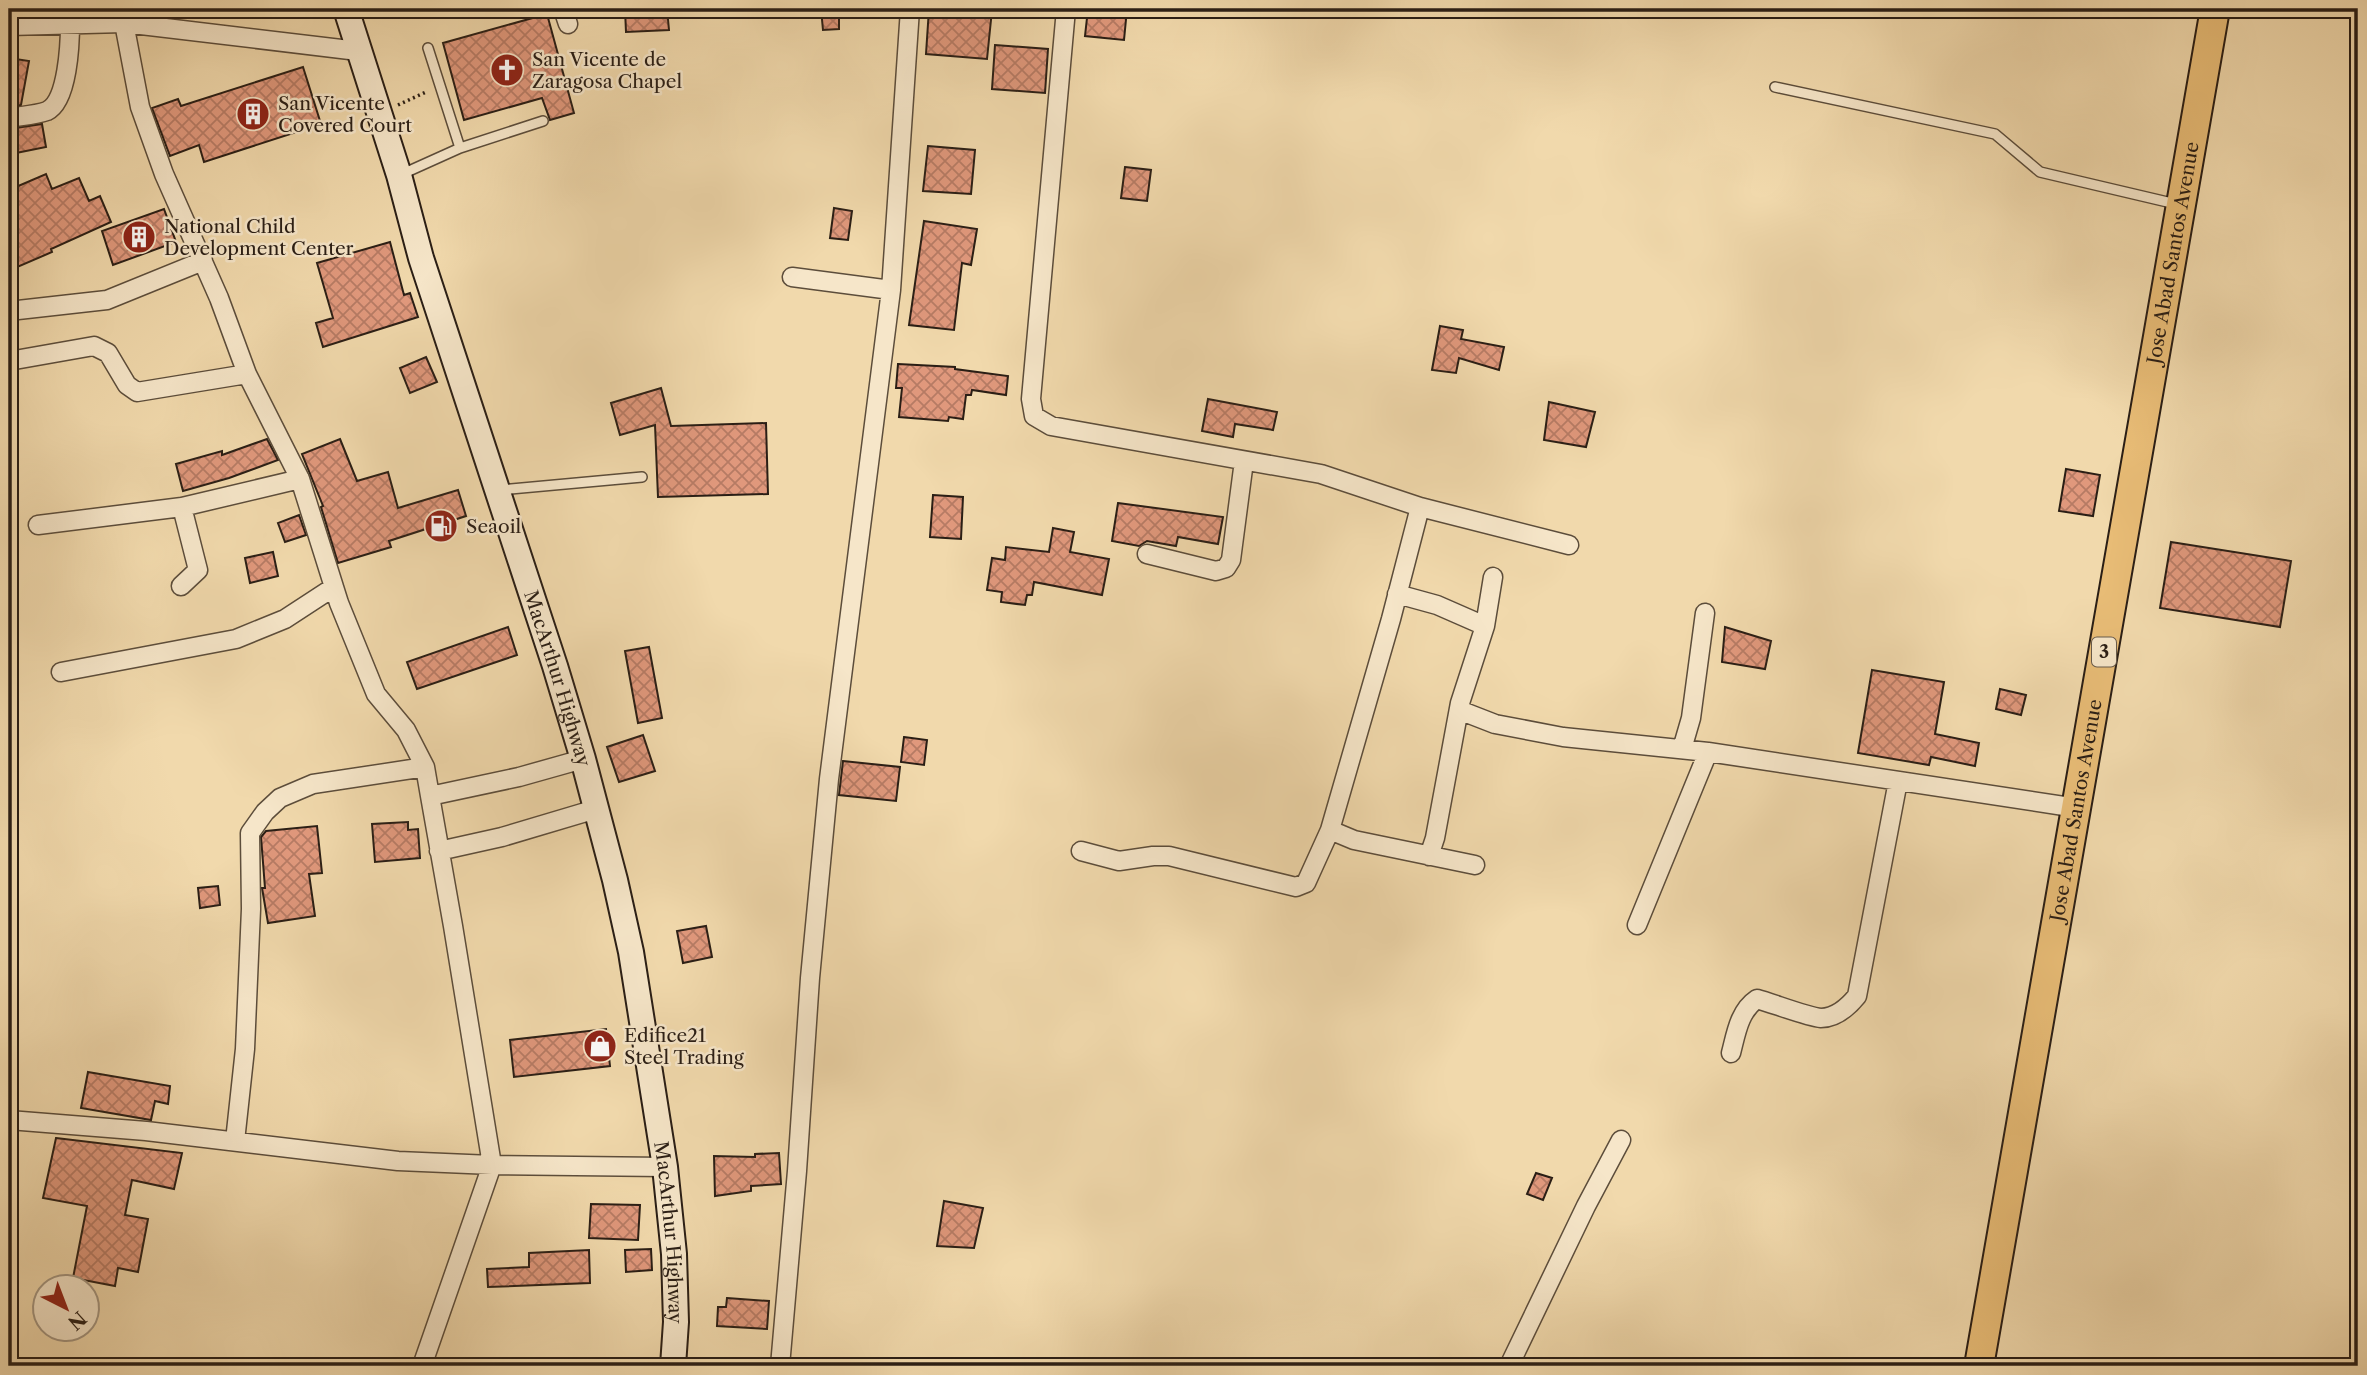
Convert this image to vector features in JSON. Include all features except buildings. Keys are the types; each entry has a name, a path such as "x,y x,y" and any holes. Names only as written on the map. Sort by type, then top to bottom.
{"highway":[{"name":"Jose Abad Santos Avenue","path":"1979,1366 2215,9"}],"main road":[{"name":"MacArthur Highway","path":"346,9 400,175 421,258 583,759 631,951 665,1167 674,1254 676,1322 673,1366"}],"street":[{"path":"780,1366 827,793 891,290 910,9"},
{"path":"1066,9 1031,399 1034,416 1051,426 1321,474 1420,507 1569,545"},
{"path":"9,26 70,23 102,16 124,23 358,51"},
{"path":"9,118 48,110 58,99 69,48 70,23"},
{"path":"124,23 140,107 164,174 203,261 247,374 300,480 334,587 376,694 406,730 425,767 492,1166 422,1366"},
{"path":"9,311 107,300 203,261"},
{"path":"792,276 891,290"},
{"path":"9,361 94,346 108,353 127,385 137,393 247,374"},
{"path":"1147,554 1216,571 1226,568 1231,560 1244,461"},
{"path":"38,525 182,507 300,480"},
{"path":"181,586 198,570 182,507"},
{"path":"1081,851 1119,861 1169,856 1296,887 1306,883 1329,830 1420,507"},
{"path":"1429,856 1435,838 1459,710 1485,626 1493,577"},
{"path":"61,672 236,639 285,619 334,587"},
{"path":"1397,594 1437,605 1485,626"},
{"path":"1682,749 1691,718 1704,613"},
{"path":"1459,710 1496,724 1563,737 1708,752 2077,808"},
{"path":"1637,925 1708,752"},
{"path":"430,796 519,777 583,759"},
{"path":"235,1141 246,1037 251,909 250,833 265,812 280,798 313,783 425,767"},
{"path":"1731,1053 1739,1023 1750,1004 1757,999 1821,1018 1838,1013 1857,996 1898,781"},
{"path":"439,851 502,837 596,809"},
{"path":"1329,830 1354,840 1475,865"},
{"path":"9,1120 146,1131 398,1161 492,1166 665,1167"},
{"path":"1509,1366 1621,1140"}],"lane":[{"path":"428,48 460,148"},
{"path":"1774,87 1995,134 2040,172 2181,205"},
{"path":"400,175 460,148 543,121"},
{"path":"497,490 642,477"}],"path":[{"path":"379,114 441,86"}],"place":[{"name":"San Vicente de Zaragosa Chapel","path":"507,70"},
{"name":"San Vicente Covered Court","path":"253,114"},
{"name":"National Child Development Center","path":"139,237"},
{"name":"Seaoil","path":"441,526"},
{"name":"Edifice21 Steel Trading","path":"600,1046"}]}
